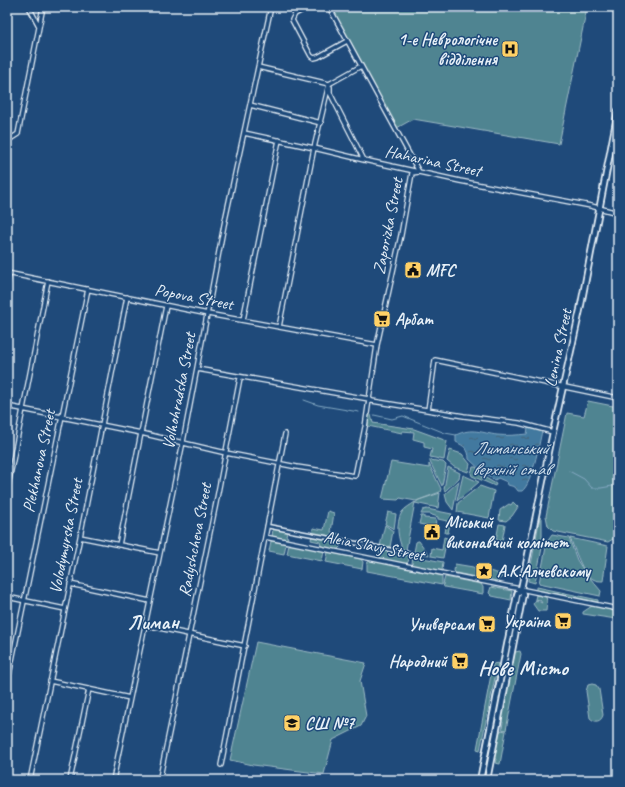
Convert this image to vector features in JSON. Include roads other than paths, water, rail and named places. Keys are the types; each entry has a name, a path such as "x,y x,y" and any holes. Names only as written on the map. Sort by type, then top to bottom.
{"street":[{"path":"29,7 39,26"},
{"path":"7,141 18,134 43,7"},
{"name":"Volhohradska Street","path":"113,780 183,442 224,225 271,7"},
{"path":"308,7 295,14 292,20 311,56 318,58 347,41"},
{"name":"Zaporizka Street","path":"279,464 355,476 365,427 377,345 401,235 412,173 418,172 329,7"},
{"path":"258,67 329,84 361,66"},
{"path":"279,327 314,148 329,84"},
{"path":"329,84 330,93 364,160"},
{"path":"250,105 321,123"},
{"name":"Lenina Street","path":"487,780 523,594 522,589 553,432 564,387 618,111"},
{"name":"Haharina Street","path":"244,133 418,172 618,213"},
{"path":"243,320 279,140"},
{"path":"7,169 9,173"},
{"path":"7,285 8,273"},
{"name":"Popova Street","path":"8,273 166,306 377,345"},
{"path":"7,491 48,281"},
{"name":"Plekhanova Street","path":"7,685 88,289"},
{"name":"Volodymyrska Street","path":"30,780 127,297"},
{"path":"119,545 166,306"},
{"path":"428,410 435,360 618,398"},
{"path":"197,370 369,399 372,401 464,416 519,423 553,432"},
{"name":"Radyshcheva Street","path":"160,777 240,378"},
{"path":"7,406 141,433 279,464"},
{"path":"221,765 285,434"},
{"path":"267,526 412,554"},
{"path":"80,537 160,553"},
{"name":"Aleia Slavy Street","path":"265,537 618,609"},
{"path":"70,584 150,601"},
{"name":"Lenina Street","path":"480,780 517,595 522,589"},
{"path":"7,597 65,609"},
{"path":"145,625 244,646"},
{"path":"50,681 130,698"},
{"path":"70,780 89,689"}],"water":[{"name":"Лиманський верхній став","path":"528,428 542,431 532,472 526,487 522,491 518,491 515,487 508,485 507,482 498,478 495,480 485,474 469,459 466,448 456,442 456,435 467,431 477,431 497,435 512,435 527,434"}],"waterway":[{"path":"304,400 318,405 359,412"},
{"path":"374,415 392,419 403,416 445,433 456,435"},
{"path":"569,471 584,479 592,488 618,485"}],"place":[{"name":"1-е Неврологічне відділення","path":"510,49"},
{"name":"MFC","path":"413,270"},
{"name":"Арбат","path":"382,319"},
{"name":"Міський виконавчий комітет","path":"432,532"},
{"name":"А.К.Алчевскому","path":"484,571"},
{"name":"Україна","path":"563,621"},
{"name":"Универсам","path":"487,624"},
{"name":"Народний","path":"460,661"},
{"name":"СШ №7","path":"292,723"}],"district":[{"name":"Лиман","path":"153,622"},
{"name":"Нове Місто","path":"523,668"}]}
